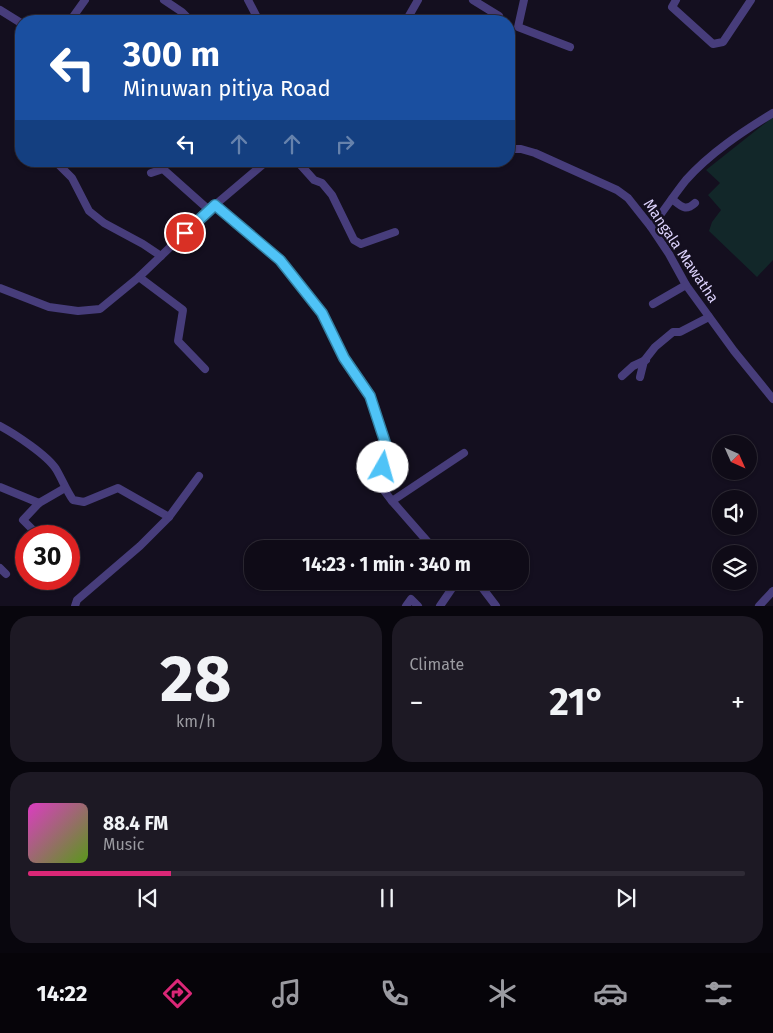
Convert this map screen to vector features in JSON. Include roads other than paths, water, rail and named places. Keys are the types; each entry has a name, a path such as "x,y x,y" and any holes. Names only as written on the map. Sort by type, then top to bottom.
{"street":[{"path":"75,15 86,0"},
{"path":"164,0 185,15"},
{"path":"248,0 256,15"},
{"path":"409,15 418,0"},
{"path":"473,0 497,15"},
{"path":"524,0 518,28 570,47"},
{"path":"676,0 672,7 713,44 723,42 751,0"},
{"path":"0,10 15,19"},
{"path":"651,227 686,180 700,166 738,135 773,113"},
{"name":"Mangala Mawatha","path":"515,149 535,154 623,193 651,227 686,285 709,317 773,399"},
{"path":"61,167 72,178 89,211 104,223 161,256"},
{"path":"0,288 49,307 78,311 100,309 139,277 212,208 260,167"},
{"path":"302,167 314,180 322,183 332,195 354,240 361,244 395,232"},
{"path":"152,173 163,169 280,260 322,313 344,358 370,396 388,457 377,477 379,484 426,540"},
{"path":"672,199 683,207 690,208 695,203"},
{"path":"139,277 183,310 178,341 205,369"},
{"path":"653,304 686,285"},
{"path":"640,377 646,360 655,347 673,332 680,332 709,317"},
{"path":"622,376 633,366 646,360"},
{"path":"0,426 44,455 56,468 73,500 84,502 118,488 169,517"},
{"path":"392,501 464,453"},
{"path":"74,606 77,600 140,546 169,517 199,476"},
{"path":"0,487 39,503"},
{"path":"28,525 23,520 39,503 65,488"},
{"path":"0,568 6,574"},
{"path":"440,606 451,590"},
{"path":"484,590 496,606"},
{"path":"759,606 773,591"},
{"path":"406,606 411,599 418,606"}]}
